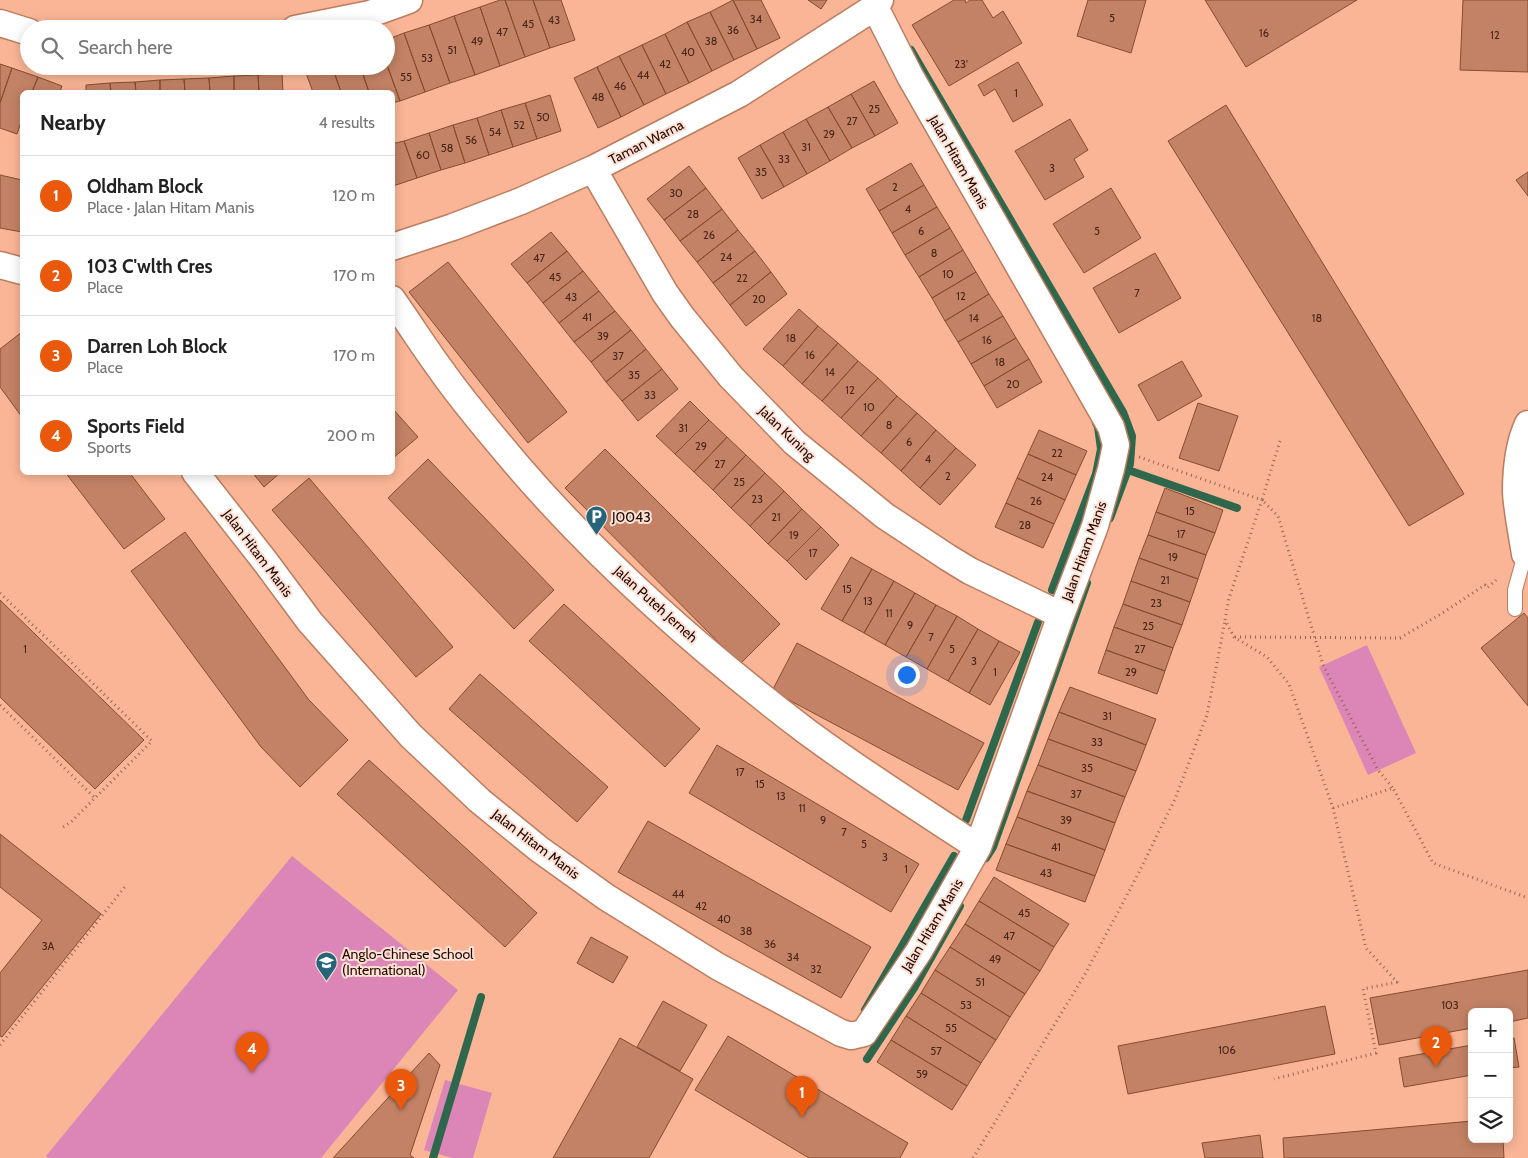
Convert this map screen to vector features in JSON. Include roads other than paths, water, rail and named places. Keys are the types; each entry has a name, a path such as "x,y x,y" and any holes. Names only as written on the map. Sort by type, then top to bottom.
{"street":[{"path":"340,20 370,14 409,0"},
{"name":"Taman Warna","path":"395,246 453,228 521,201 593,169 739,94 877,3"},
{"name":"Jalan Hitam Manis","path":"197,475 310,622 411,736 480,801 539,849 606,897 717,966 841,1033 851,1036 864,1033 919,951 978,847 1095,526 1116,445 1110,426 910,76 877,3"},
{"path":"0,23 20,29"},
{"name":"Jalan Kuning","path":"593,169 665,293 682,317 731,377 795,443 884,516 947,557 970,571 1061,615"},
{"path":"0,265 20,270"},
{"name":"Jalan Puteh Jerneh","path":"395,303 441,370 518,466 595,548 647,598 726,668 807,731 855,766 978,847"},
{"path":"1525,554 1516,493 1524,433 1528,424"}],"lane":[{"path":"1515,609 1516,590 1525,554"}],"waterway":[{"path":"911,50 1123,412 1132,436 1130,464 1110,518"},
{"path":"1052,590 1096,474 1101,449 1096,423"},
{"path":"1128,470 1237,508"},
{"path":"986,858 993,847 1087,583"},
{"path":"966,820 1038,622"},
{"path":"865,1010 954,856"},
{"path":"867,1059 914,988 960,906"},
{"path":"433,1158 481,997"}],"place":[{"name":"J0043","path":"596,536"},
{"name":"Anglo-Chinese School (International)","path":"326,981"},
{"name":"103 C'wlth Cres","path":"1436,1067"},
{"name":"Sports Field","path":"252,1073"},
{"name":"Darren Loh Block","path":"401,1110"},
{"name":"Oldham Block","path":"802,1117"}]}
